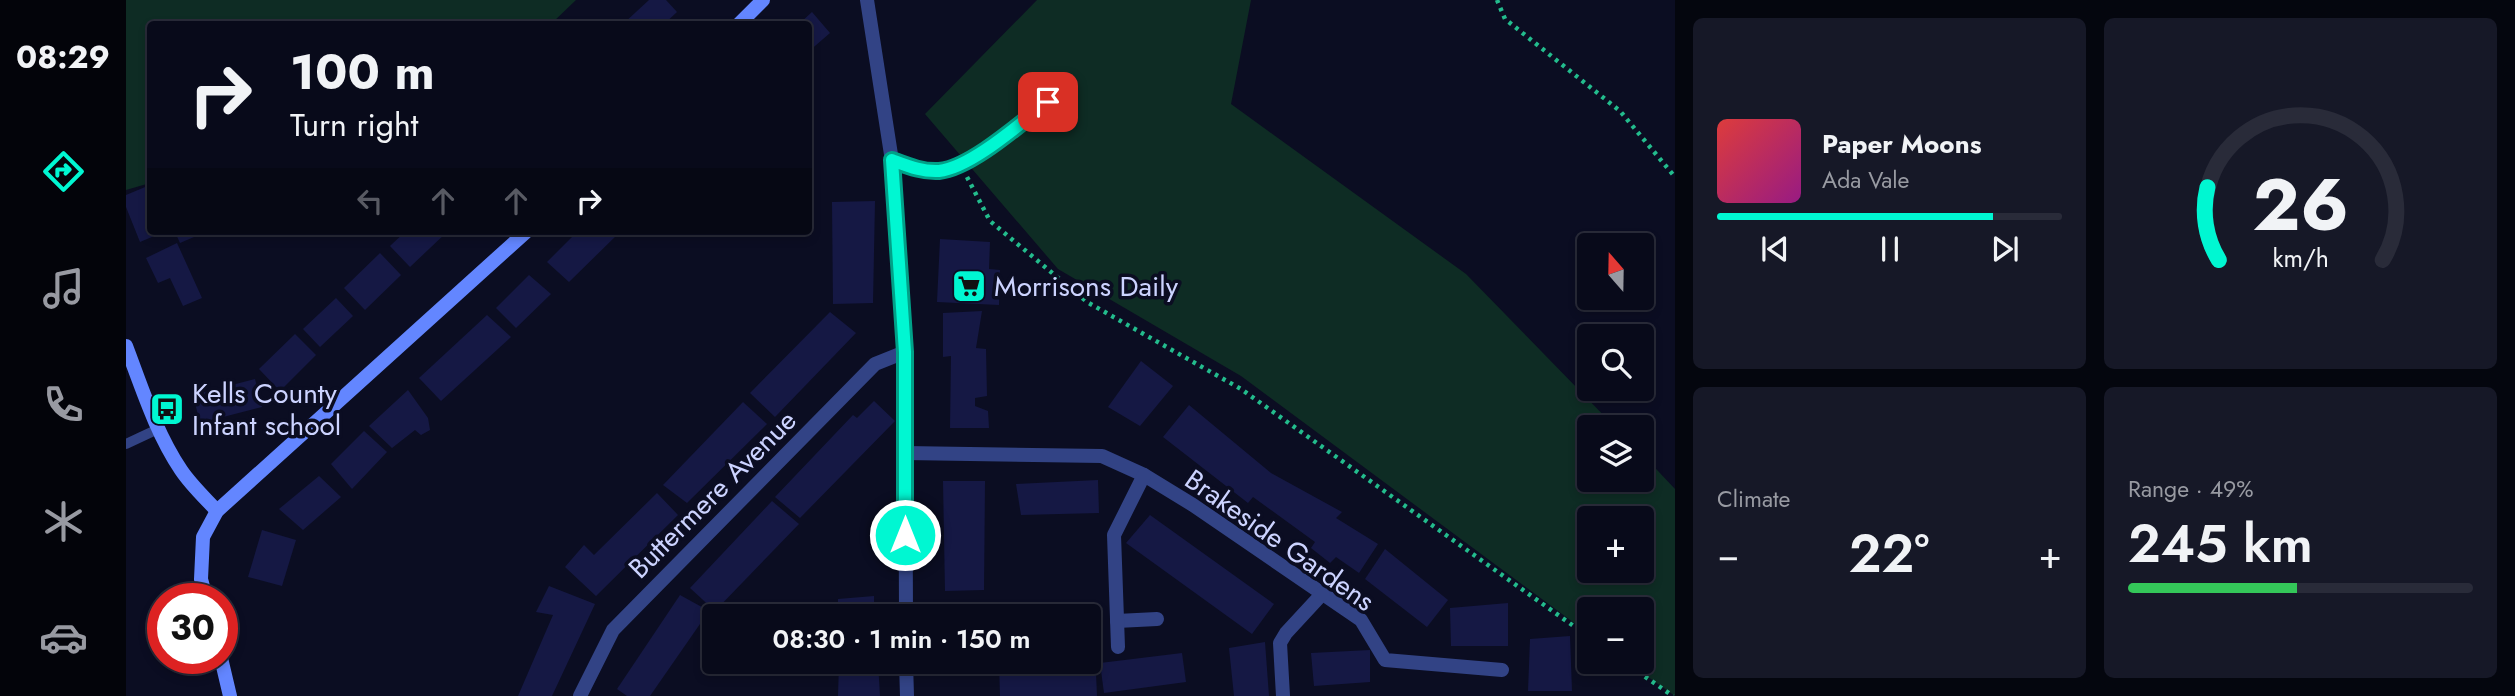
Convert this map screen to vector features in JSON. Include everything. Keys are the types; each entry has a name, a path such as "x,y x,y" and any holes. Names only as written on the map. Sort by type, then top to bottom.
{"street":[{"path":"742,21 763,0"},
{"path":"867,0 892,160 905,352 906,604"},
{"path":"202,583 203,537 217,511 523,235"},
{"path":"126,346 158,429 183,473 217,511"},
{"name":"Buttermere Avenue","path":"580,696 613,630 875,364 905,352"},
{"name":"Brakeside Gardens","path":"905,453 1102,456 1144,475 1193,505 1361,620 1385,660 1502,670"},
{"name":"Brakeside Gardens","path":"1118,647 1114,535 1144,475"},
{"path":"1283,696 1280,643 1323,593"},
{"path":"1117,621 1157,619"},
{"path":"225,674 230,696"},
{"path":"906,674 907,696"}],"lane":[{"path":"892,160 921,171 941,171 961,165 1048,102"},
{"path":"126,444 158,429"}],"path":[{"path":"1497,0 1505,19 1620,111 1675,177"},
{"path":"961,165 990,221 1087,302 1241,390 1577,628"},
{"path":"1641,674 1673,696"}],"green space":[{"path":"126,0 576,0 554,21 147,21 147,184 126,190"},
{"path":"1037,0 1251,0 1231,104 1466,274 1577,388 1577,401 1590,401 1603,415 1577,415 1577,492 1654,492 1654,467 1675,489 1675,696 1644,674 1654,674 1654,597 1577,597 1577,625 1241,376 1058,269 925,114"}],"building":[{"path":"649,0 666,0 677,12 667,21 626,21"},
{"path":"812,12 830,33 812,49 812,21 802,21"},
{"path":"147,186 147,235 157,235 140,242 126,207 126,195"},
{"path":"875,201 873,303 833,304 832,202"},
{"path":"176,235 199,235 180,243"},
{"path":"402,235 444,235 410,267 390,246"},
{"path":"574,235 617,235 569,282 547,262"},
{"name":"Morrisons Daily","path":"940,239 990,242 989,269 1000,270 999,305 937,302"},
{"path":"177,243 202,298 183,306 170,278 158,283 146,258"},
{"path":"380,253 401,275 365,310 344,288"},
{"path":"529,275 551,294 516,328 496,308"},
{"path":"336,298 353,316 320,347 303,329"},
{"path":"982,311 976,348 986,349 987,396 975,398 975,406 988,411 989,428 950,428 951,356 943,357 943,313"},
{"path":"830,312 856,333 775,417 750,393"},
{"path":"487,315 511,337 441,401 419,378"},
{"path":"295,334 316,355 280,391 259,369"},
{"path":"1141,361 1173,386 1140,426 1108,407"},
{"path":"255,379 262,407 200,423 193,395"},
{"path":"408,390 428,418 430,430 421,435 415,430 392,448 369,426"},
{"path":"874,401 895,421 800,518 775,497 853,415 857,418"},
{"path":"743,402 767,424 687,503 663,485"},
{"path":"1189,405 1271,473 1342,512 1336,518 1378,544 1359,573 1336,557 1330,563 1311,548 1315,542 1253,497 1248,503 1163,437"},
{"path":"364,431 387,452 352,489 331,464"},
{"path":"319,476 341,497 303,530 279,509"},
{"path":"1098,480 1099,513 1021,515 1016,484"},
{"path":"943,481 985,481 984,590 945,591"},
{"path":"657,493 678,515 596,596 565,567 584,545 594,555"},
{"path":"772,501 799,524 722,604 707,604 690,588"},
{"path":"1150,515 1274,604 1252,634 1126,543"},
{"path":"262,530 296,540 282,586 248,577"},
{"path":"1385,549 1448,600 1427,627 1365,579"},
{"path":"549,586 595,604 552,696 518,696 553,615 536,612"},
{"path":"680,595 702,607 702,621 650,696 627,696 617,689"},
{"path":"874,596 874,604 838,604 838,599"},
{"path":"946,602 975,603 975,604"},
{"path":"1508,603 1508,646 1451,646 1450,608"},
{"path":"1570,636 1572,691 1528,691 1530,639"},
{"path":"1265,642 1269,696 1234,696 1229,648"},
{"path":"1370,650 1370,682 1314,686 1311,653"},
{"path":"1182,653 1186,682 1104,693 1101,663"},
{"path":"839,674 879,674 880,696 838,696"},
{"path":"999,674 1096,674 1097,696 1000,696"}],"place":[{"name":"Morrisons Daily","path":"969,286"},
{"name":"Kells County Infant school","path":"167,409"}],"route":[{"path":"905,535 905,352 892,160 921,171 941,171 961,165 1048,102"}]}
